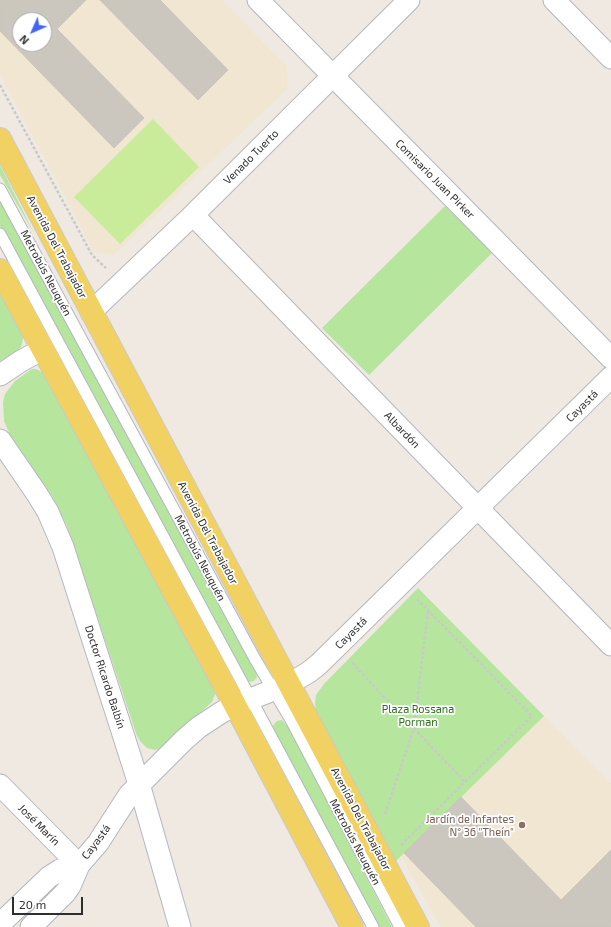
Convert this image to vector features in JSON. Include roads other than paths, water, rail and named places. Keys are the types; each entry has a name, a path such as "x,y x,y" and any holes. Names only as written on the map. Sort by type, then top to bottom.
{"main road":[{"name":"Avenida Del Trabajador","path":"0,139 91,312 281,687 418,927"},
{"path":"0,270 43,349 243,702 352,927"}],"street":[{"name":"Comisario Juan Pirker","path":"258,0 611,358"},
{"name":"Venado Tuerto","path":"91,312 192,215 409,0"},
{"path":"554,0 611,58"},
{"name":"Albardón","path":"192,215 611,645"},
{"path":"0,375 43,349"},
{"name":"Cayastá","path":"31,927 65,893 70,886 79,865 98,843 121,806 139,784 199,727 218,714 281,687 309,672 320,664 611,377"},
{"name":"Doctor Ricardo Balbín","path":"0,440 38,494 57,530 139,784 180,927"},
{"name":"José Marín","path":"0,785 79,865"},
{"name":"Cayastá","path":"0,924 49,877 60,870 79,865"}],"lane":[{"name":"Metrobús Neuquén","path":"0,189 255,659 281,687 291,720 400,927"},
{"name":"Metrobús Neuquén","path":"0,234 243,702 373,927"}],"place":[{"name":"Jardín de Infantes N° 36 \"Theín\"","path":"522,825"}],"park label":[{"name":"Plaza Rossana Porman","path":"418,715"}]}
